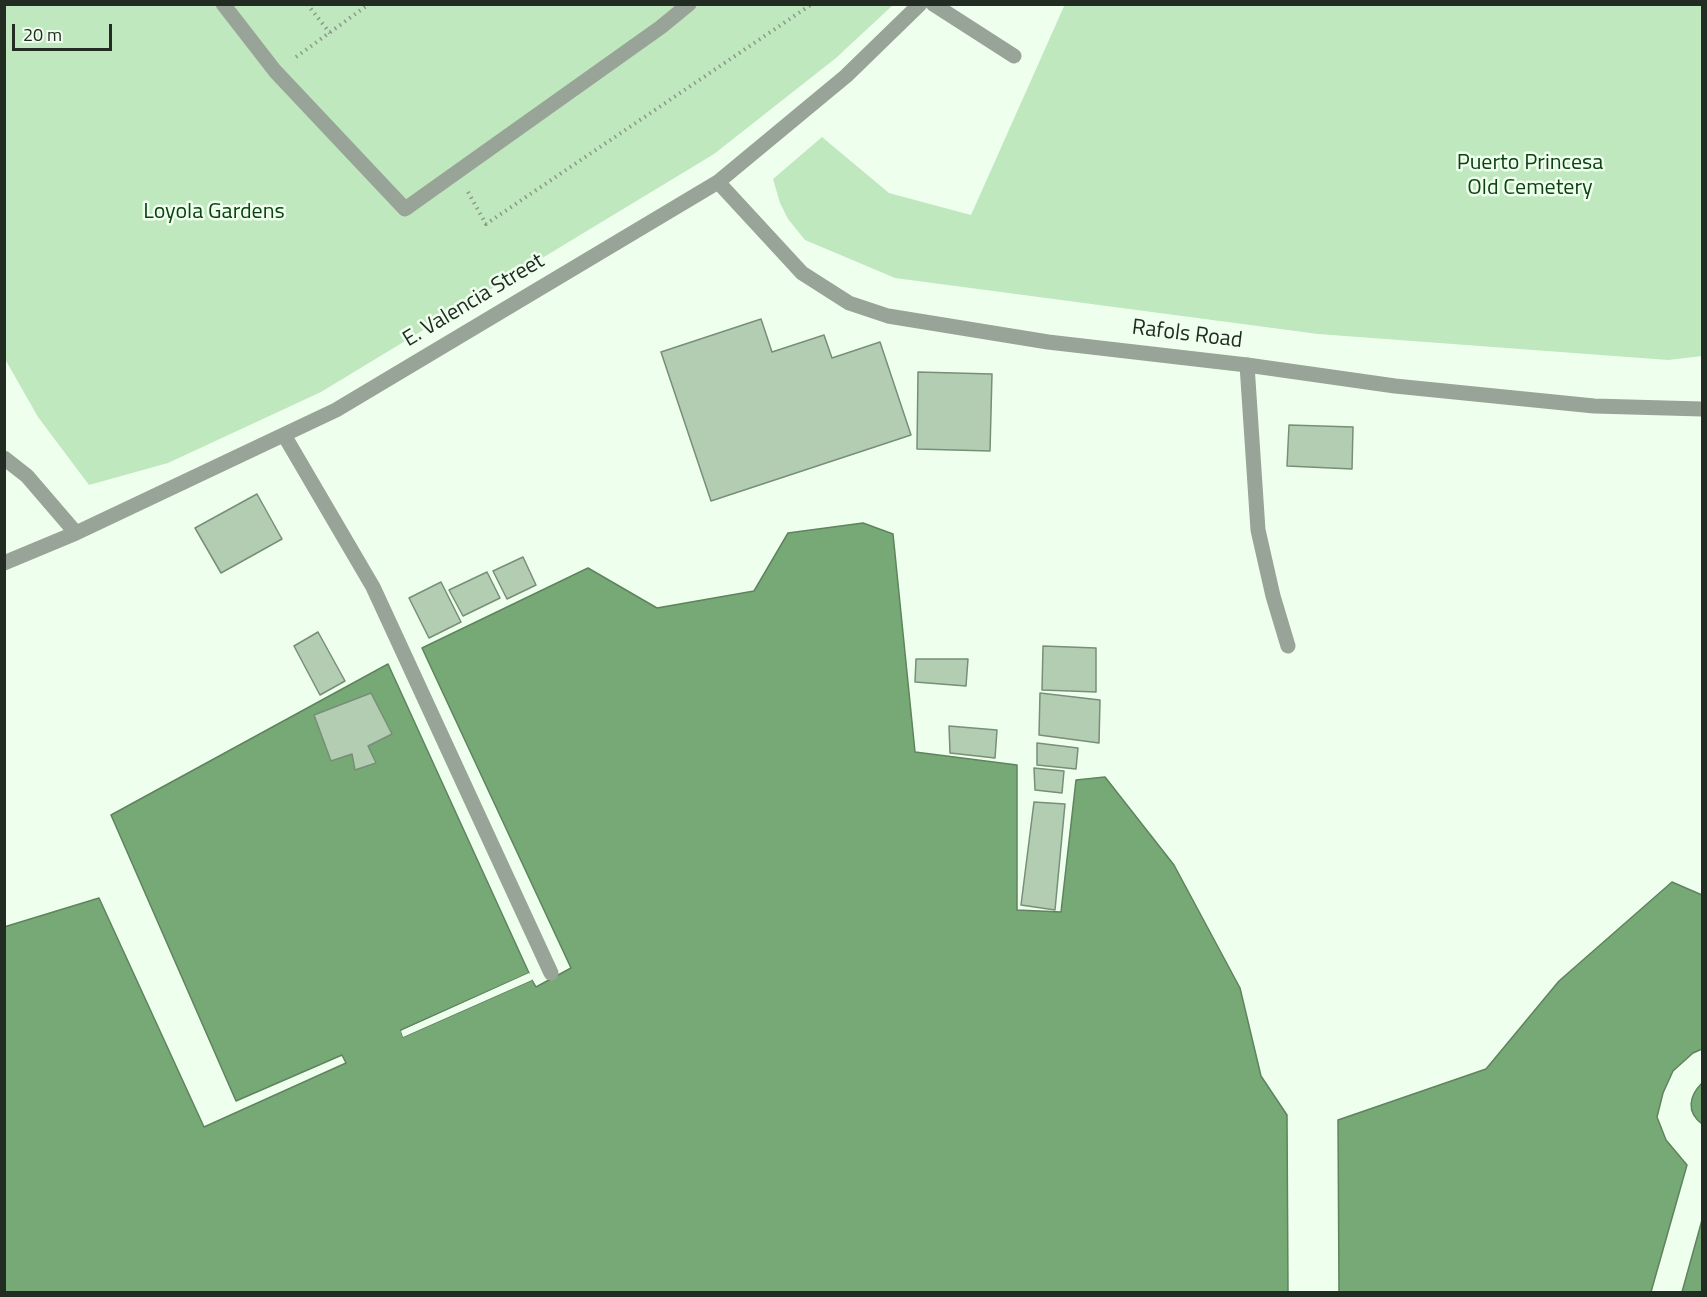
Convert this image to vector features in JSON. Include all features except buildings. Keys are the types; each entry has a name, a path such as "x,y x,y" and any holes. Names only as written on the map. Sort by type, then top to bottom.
{"street":[{"path":"223,4 275,71 405,209 661,27 689,4"},
{"name":"E. Valencia Street","path":"4,562 76,533 336,410 717,182 846,76 920,4"},
{"path":"933,4 1014,56"},
{"name":"Rafols Road","path":"717,182 802,273 849,303 888,316 1048,342 1247,365 1395,386 1594,406 1702,409"},
{"path":"1247,365 1258,530 1273,596 1288,646"},
{"path":"284,435 373,587 551,973"},
{"path":"4,458 27,476 76,533"}],"path":[{"path":"307,4 330,33"},
{"path":"275,71 369,4"},
{"path":"458,173 486,224 812,4"}],"green space":[{"name":"Puerto Princesa Old Cemetery","path":"1065,4 1702,5 1702,356 1668,360 1318,334 895,278 805,240 788,219 780,203 773,179 822,137 889,193 971,215"},
{"name":"Loyola Gardens","path":"4,5 893,5 836,58 714,154 321,392 168,463 89,485 38,417 5,359"}],"shaded area":[{"path":"863,523 893,534 915,752 1017,765 1017,910 1061,912 1076,780 1105,777 1174,865 1240,988 1261,1076 1287,1115 1288,1292 5,1292 4,927 99,898 204,1127 346,1063 342,1055 236,1101 111,815 388,664 529,973 401,1030 403,1037 532,980 536,987 571,968 422,648 588,568 657,608 754,591 788,533"},
{"path":"1672,882 1702,895 1702,1049 1693,1053 1673,1071 1663,1093 1657,1117 1666,1140 1687,1165 1651,1292 1339,1292 1338,1120 1486,1069 1559,981"},
{"path":"1702,1083 1702,1124 1693,1114 1691,1104 1694,1093"},
{"path":"1702,1220 1702,1292 1682,1292"}],"pier":[{"path":"529,973 530,976 405,1033 531,977 532,980 403,1037 401,1031"}]}
